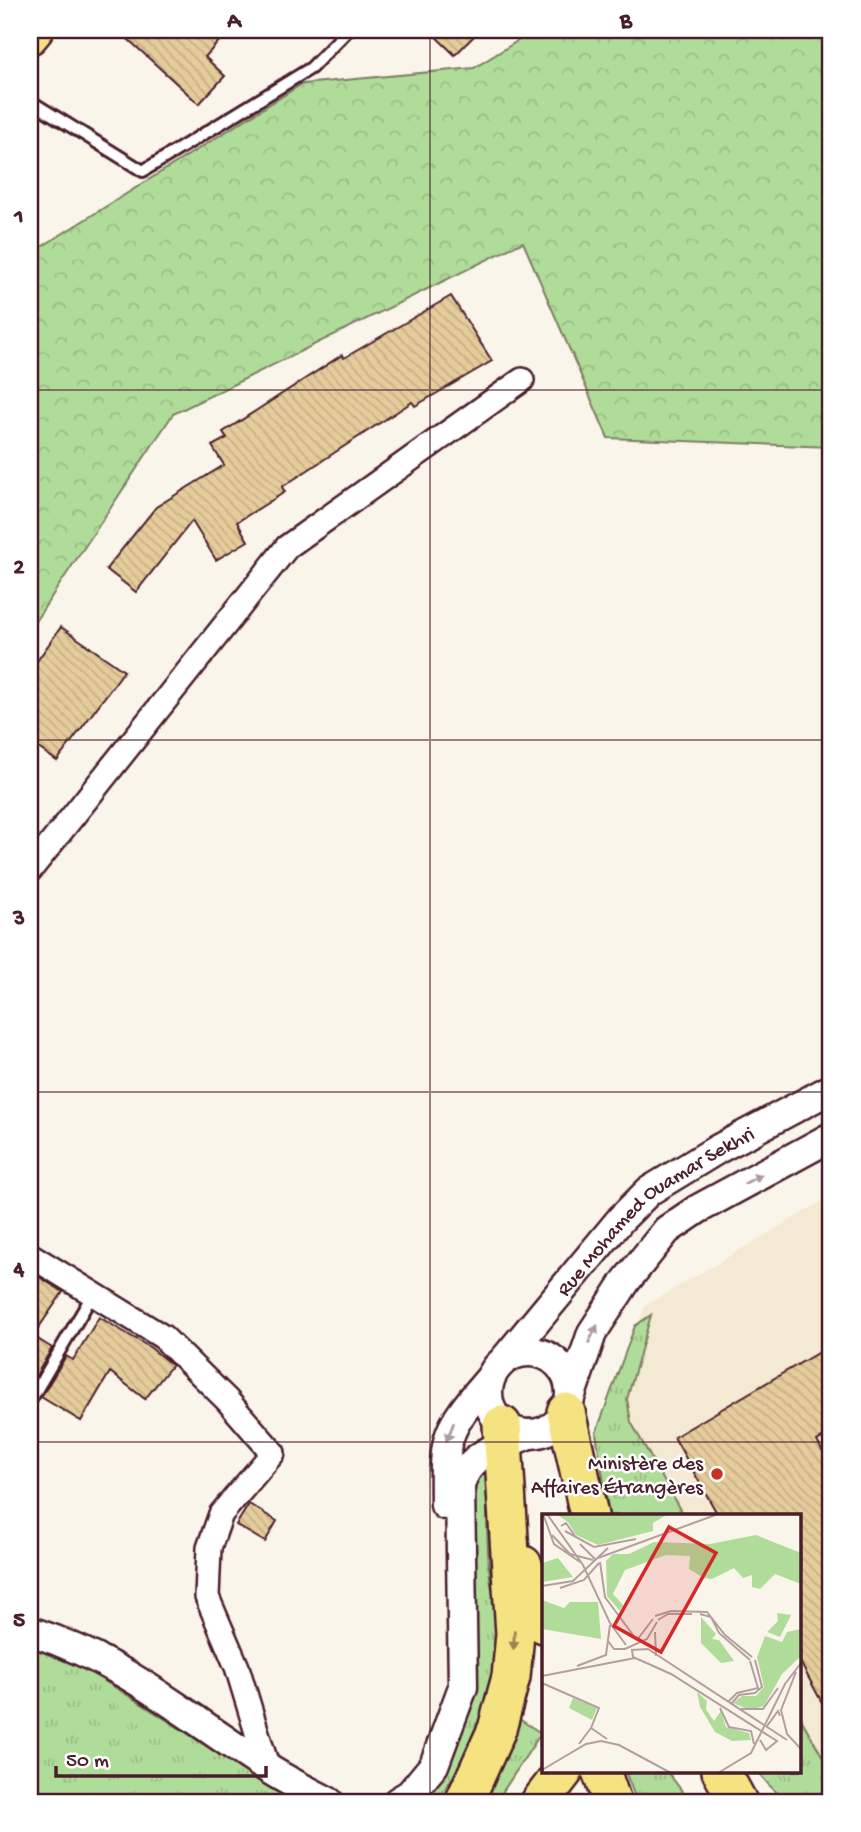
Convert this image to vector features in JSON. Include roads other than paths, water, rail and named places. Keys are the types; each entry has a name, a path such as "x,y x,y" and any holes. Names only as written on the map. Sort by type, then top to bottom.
{"highway":[{"path":"569,1418 574,1514"},
{"path":"569,1418 589,1514"},
{"path":"464,1802 497,1729 511,1677 515,1634 509,1520 511,1435"},
{"path":"509,1520 542,1618"},
{"path":"540,1802 563,1772"},
{"path":"601,1772 612,1802"},
{"path":"722,1772 738,1802"}],"main road":[{"path":"30,36 35,30"}],"street":[{"path":"30,870 287,547 522,380"},
{"name":"Rue Mohamed Ouamar Sekhri","path":"446,1735 449,1678 445,1451 450,1430 457,1417 621,1219 649,1191 718,1149 831,1090"},
{"path":"397,1802 422,1781 434,1765 461,1697 465,1676 460,1486 471,1462 511,1435 551,1428 569,1418 592,1333 626,1281 667,1230 698,1209 831,1137"},
{"path":"30,1255 163,1337 227,1400 273,1453 221,1514 209,1548 207,1597 237,1667 268,1769"},
{"path":"511,1435 489,1404 497,1369 516,1354 543,1354 564,1371 569,1418"},
{"path":"30,1631 90,1653 130,1674 268,1769 329,1802"}],"lane":[{"path":"30,101 142,171 311,68 348,30"},
{"path":"30,1401 93,1294"}],"place":[{"name":"Ministère des Affaires Étrangères","path":"717,1474"}]}
